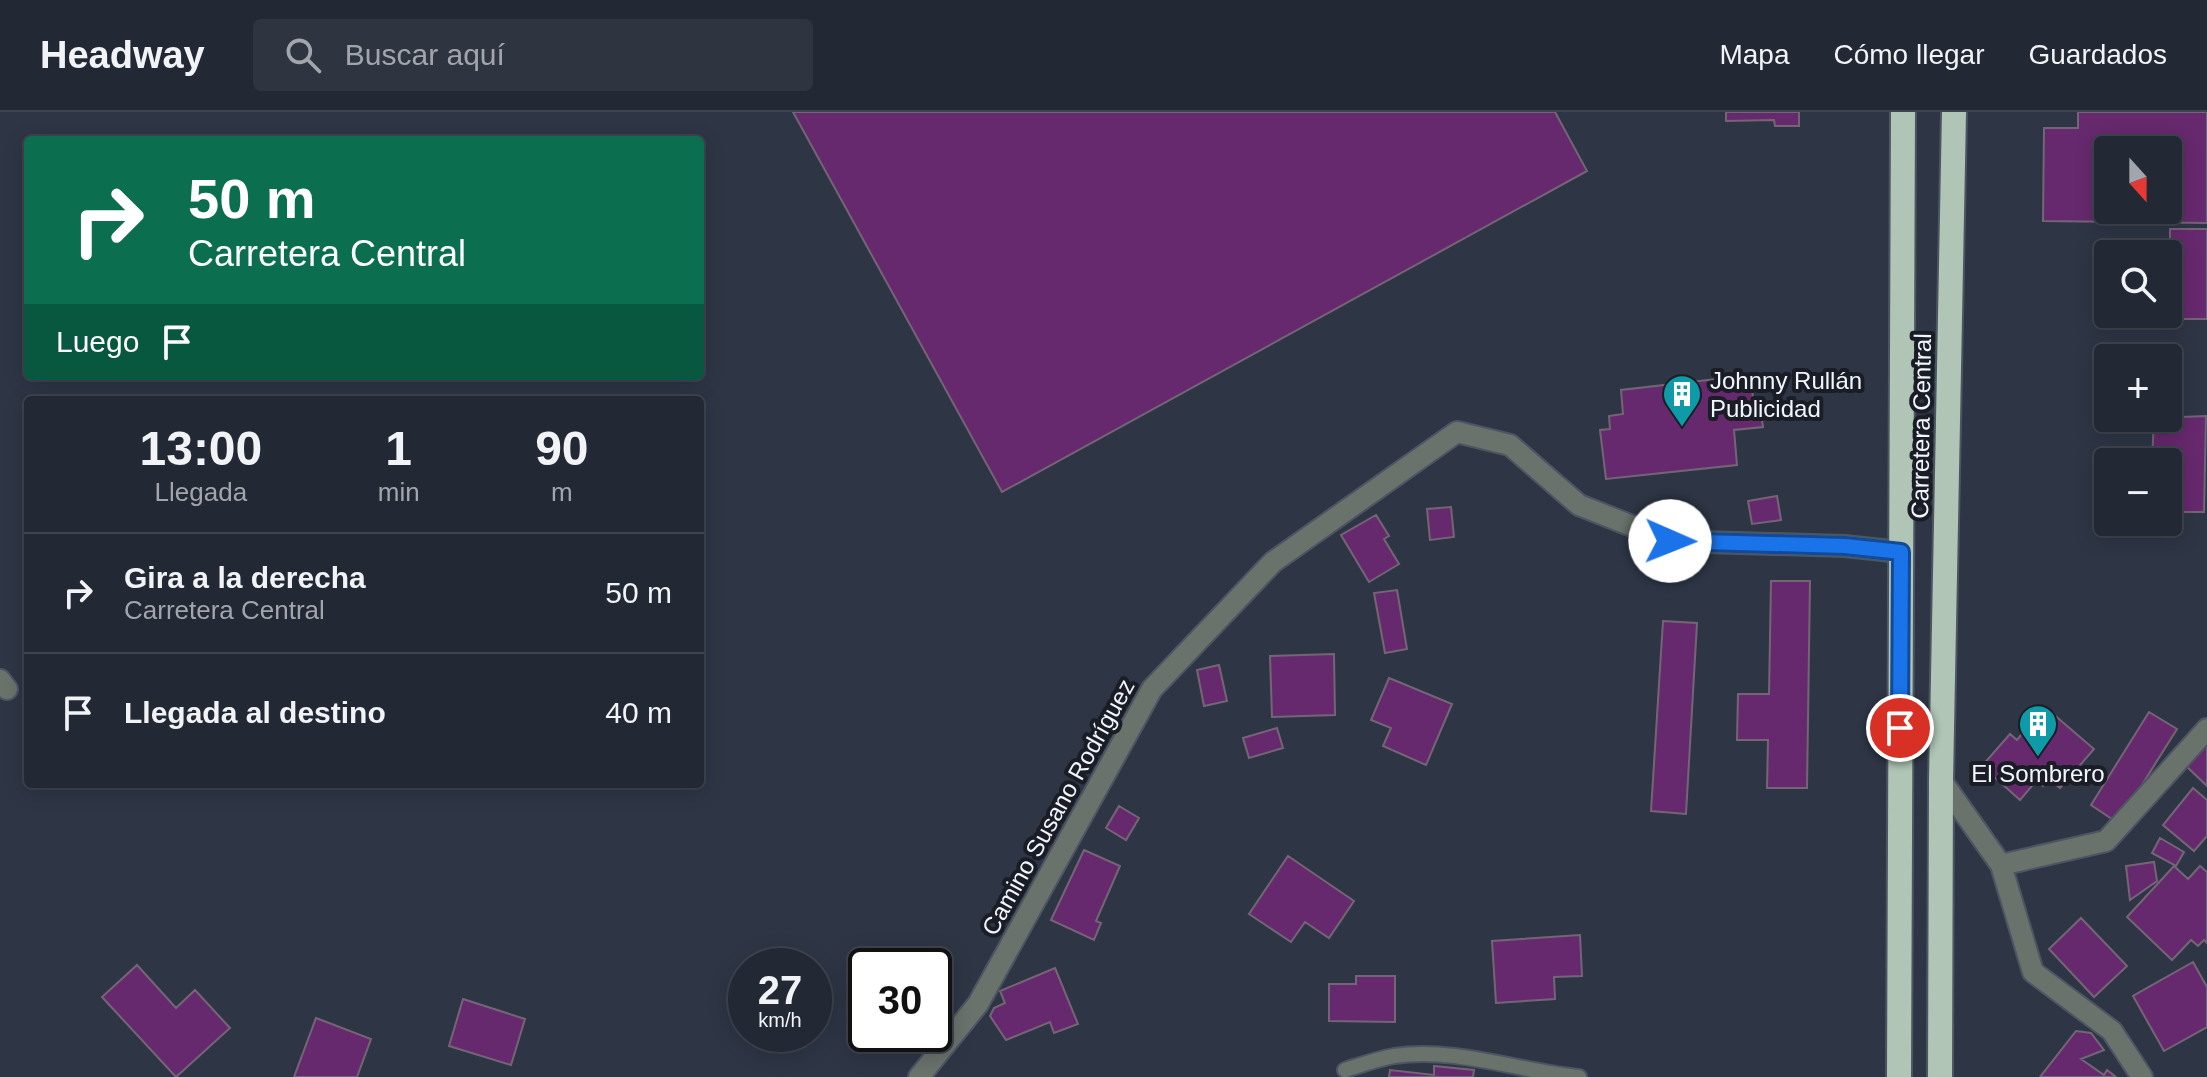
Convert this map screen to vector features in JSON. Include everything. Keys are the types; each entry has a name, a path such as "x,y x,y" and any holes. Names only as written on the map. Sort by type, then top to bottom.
{"highway":[{"name":"Carretera Central","path":"1899,1077 1903,112"},
{"name":"Carretera Central","path":"1940,1077 1941,780 1954,112"}],"street":[{"name":"Camino Susano Rodríguez","path":"919,1077 978,1004 1152,689 1273,562 1457,432 1510,445 1579,505 1670,541 1845,546 1901,552"},
{"path":"2001,865 2106,841 2207,729"},
{"path":"1941,780 2001,865 2033,972 2112,1031 2142,1077"}],"lane":[{"path":"1345,1070 1395,1056 1451,1056 1480,1059 1552,1076 1579,1077"}],"building":[{"path":"793,112 1555,112 1587,171 1002,492"},
{"path":"1726,112 1799,112 1799,126 1775,126 1774,120 1726,121"},
{"path":"2078,112 2207,112 2207,223 2182,223 2182,136 2094,136 2094,222 2043,221 2044,128 2078,128"},
{"path":"2170,229 2207,229 2207,319 2182,319 2182,240 2170,240"},
{"name":"Johnny Rullán Publicidad","path":"1751,375 1753,399 1759,399 1763,427 1734,430 1737,465 1606,479 1600,430 1610,429 1609,416 1623,414 1621,390"},
{"path":"2206,416 2204,512 2182,512 2182,448 2153,448 2153,432 2182,432 2182,417"},
{"path":"1777,496 1781,520 1752,524 1748,501"},
{"path":"1451,507 1454,537 1430,540 1427,509"},
{"path":"1376,515 1389,536 1384,539 1399,564 1369,582 1341,535"},
{"path":"1771,581 1810,581 1807,788 1767,788 1768,740 1737,740 1738,694 1769,694"},
{"path":"1397,590 1407,649 1385,653 1374,593"},
{"path":"1663,621 1697,623 1686,814 1651,811"},
{"path":"1334,654 1335,715 1272,717 1270,656"},
{"path":"1219,665 1227,701 1204,706 1197,670"},
{"path":"1389,678 1452,704 1426,765 1383,746 1391,728 1371,720"},
{"path":"2149,712 2177,729 2118,823 2091,805"},
{"name":"El Sombrero","path":"2052,713 2094,749 2060,788 2049,779 2043,786 2037,780 2020,800 1982,766 2010,734 2017,740 2030,724 2037,730"},
{"path":"1277,728 1283,748 1249,758 1243,738"},
{"path":"2207,743 2207,786 2186,766"},
{"path":"2193,788 2207,800 2207,836 2194,851 2163,825"},
{"path":"1119,806 1139,818 1126,840 1106,828"},
{"path":"2160,838 2184,852 2176,866 2152,853"},
{"path":"1084,850 1120,866 1096,921 1101,923 1094,940 1051,920"},
{"path":"1288,856 1354,901 1329,938 1305,922 1291,942 1249,914"},
{"path":"2154,862 2157,881 2130,900 2126,866"},
{"path":"2174,866 2188,879 2200,866 2207,872 2207,943 2204,940 2198,946 2191,940 2172,960 2127,917"},
{"path":"2081,918 2127,966 2094,997 2049,949"},
{"path":"1580,935 1582,976 1554,977 1555,999 1496,1003 1492,941"},
{"path":"2193,962 2207,987 2207,1027 2164,1051 2133,996"},
{"path":"137,965 176,1008 195,990 230,1028 176,1077 102,997"},
{"path":"1055,968 1078,1024 1054,1033 1050,1022 1006,1040 990,1016 994,1008 1005,1003 1000,991"},
{"path":"1356,976 1395,976 1395,1022 1329,1021 1329,984 1356,984"},
{"path":"463,999 525,1019 511,1065 449,1046"},
{"path":"316,1018 371,1039 357,1077 294,1077"},
{"path":"2076,1031 2091,1033 2104,1050 2081,1059 2104,1075 2107,1070 2116,1077 2040,1077"},
{"path":"1434,1066 1474,1070 1473,1077 1389,1077 1390,1070 1434,1075"}],"place":[{"name":"Johnny Rullán Publicidad","path":"1682,428"},
{"name":"El Sombrero","path":"2038,758"}],"route":[{"path":"1670,541 1845,546 1901,552 1900,728"}]}
